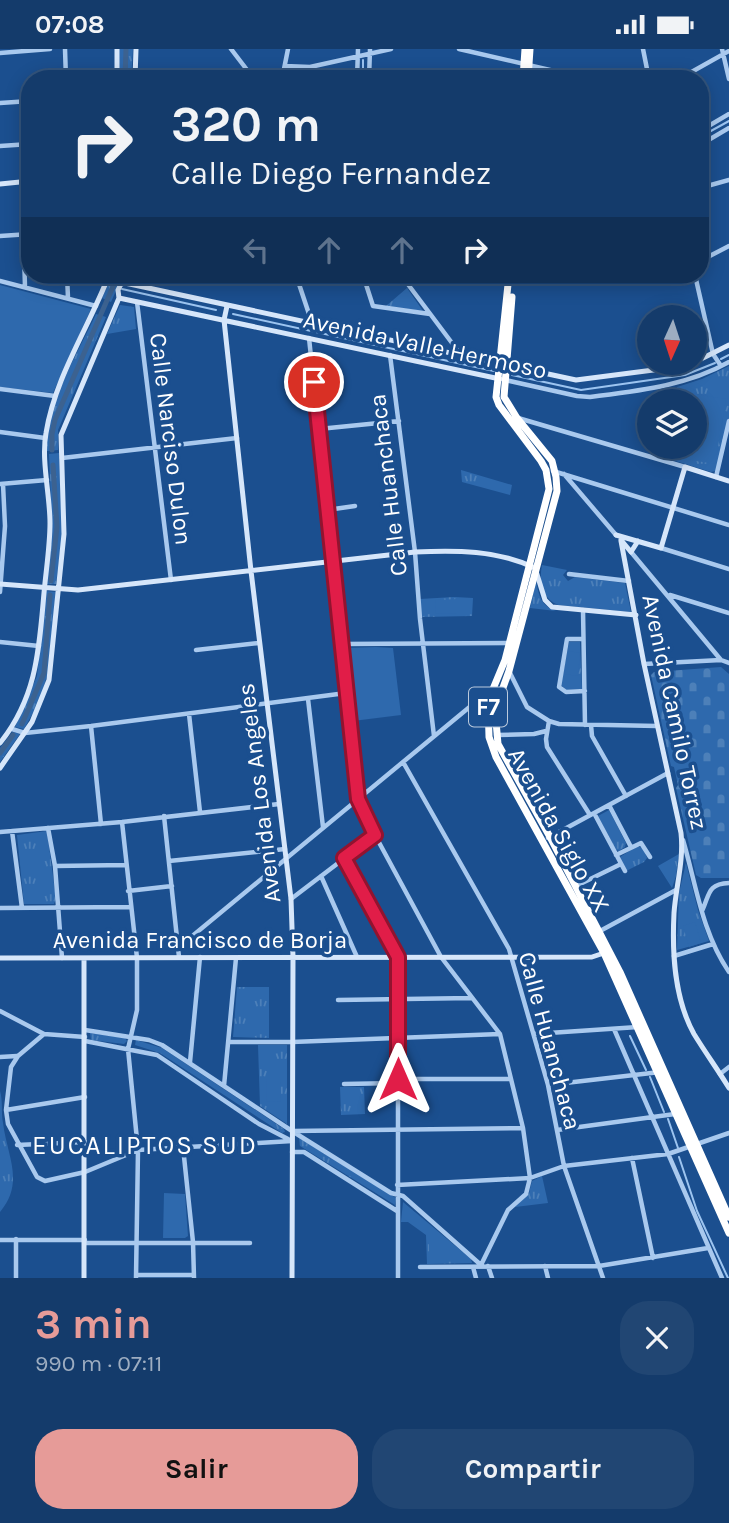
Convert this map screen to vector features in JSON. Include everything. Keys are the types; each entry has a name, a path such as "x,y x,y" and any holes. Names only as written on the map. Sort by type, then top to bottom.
{"highway":[{"path":"525,49 527,65"},
{"path":"526,70 530,49"},
{"path":"510,284 503,364 496,397 499,405 541,461 555,472"},
{"path":"500,379 504,397 549,458 555,472"},
{"name":"Avenida Siglo XX","path":"555,472 488,726 491,747 576,886 597,933"},
{"name":"Avenida Siglo XX","path":"505,669 509,643 531,567"},
{"name":"Avenida Siglo XX","path":"493,702 496,735 502,755 607,952 729,1233"},
{"name":"Avenida Siglo XX","path":"607,952 638,1027 661,1072 675,1114 729,1217"}],"street":[{"path":"0,54 50,49"},
{"path":"65,49 66,70"},
{"path":"117,49 117,70"},
{"path":"136,70 137,49"},
{"path":"231,49 247,70"},
{"path":"284,70 288,49"},
{"path":"358,49 358,70"},
{"path":"285,66 310,67 358,57 370,51 391,49"},
{"path":"459,49 549,70"},
{"path":"643,49 647,70"},
{"path":"369,70 370,51"},
{"path":"693,70 722,52 729,51"},
{"path":"722,52 729,79"},
{"path":"0,103 21,102"},
{"path":"709,126 729,114"},
{"path":"709,140 729,128"},
{"path":"0,146 21,145"},
{"path":"709,186 729,180"},
{"path":"0,184 21,182"},
{"path":"0,236 21,234"},
{"path":"709,256 729,246"},
{"path":"0,281 103,308"},
{"path":"67,284 68,298"},
{"path":"0,768 25,733 41,703 49,680 64,534 62,429 103,308 107,284"},
{"path":"0,743 12,729 34,678 40,646 50,524 45,438 55,396 103,308 119,298 118,290 121,284"},
{"name":"Avenida Valle Hermoso","path":"129,284 576,380 637,373"},
{"path":"299,284 312,323"},
{"path":"366,284 373,306 430,314"},
{"path":"408,284 462,356"},
{"path":"697,284 713,354 722,366"},
{"name":"Avenida Valle Hermoso","path":"119,298 577,396 590,397 680,383 695,379 729,362"},
{"name":"Calle Narciso Dulon","path":"137,302 171,580"},
{"name":"Avenida Los Angeles","path":"227,306 224,320 251,571 291,899 292,1278"},
{"path":"309,338 358,799 441,957 500,1034 523,1128 530,1178 526,1194 508,1210 481,1265"},
{"name":"Avenida Valle Hermoso","path":"707,357 729,345"},
{"name":"Calle Huanchaca","path":"390,355 415,552 434,737"},
{"path":"0,390 55,396"},
{"path":"517,418 729,481"},
{"path":"319,429 399,421"},
{"path":"716,477 729,421"},
{"path":"0,432 45,438"},
{"path":"62,458 237,438"},
{"path":"661,548 685,467"},
{"path":"555,472 729,525"},
{"name":"Avenida Camilo Torrez","path":"555,472 621,541 644,664 681,832 702,912 713,944 729,972"},
{"path":"0,592 5,526 2,484 47,480"},
{"path":"327,510 355,506"},
{"path":"617,535 729,569"},
{"path":"621,541 721,660"},
{"path":"631,552 638,541"},
{"path":"0,584 78,590 415,552 460,550 507,559 531,567 547,603 552,607 636,615"},
{"path":"569,574 629,581"},
{"path":"667,594 729,613"},
{"path":"583,610 582,639 588,725 626,796"},
{"path":"582,639 567,639 559,687 566,692 585,691"},
{"path":"0,642 40,646"},
{"path":"196,650 259,643"},
{"path":"343,644 509,643"},
{"path":"644,664 721,660 729,663"},
{"path":"505,669 523,702 549,721 559,724 657,726"},
{"path":"12,729 25,733 91,726 346,693"},
{"path":"307,699 324,828"},
{"path":"178,947 472,705 493,702"},
{"path":"189,714 200,812"},
{"path":"549,721 546,731 550,754 592,814 625,871"},
{"path":"91,726 101,824"},
{"path":"496,735 546,731"},
{"name":"Calle Huanchaca","path":"404,762 511,957 548,1084 564,1166 603,1278"},
{"path":"547,839 668,773"},
{"path":"0,832 122,822 279,804"},
{"path":"609,805 631,848"},
{"path":"164,817 179,957"},
{"path":"122,822 137,958 137,1010 128,1049 138,1150 136,1276 193,1276 193,1242 183,1147"},
{"path":"48,828 55,866 62,958"},
{"path":"12,831 22,908"},
{"path":"681,832 683,849 676,890 674,956 683,1008 693,1033 729,1088"},
{"path":"291,899 375,835"},
{"path":"616,855 643,843 650,857"},
{"path":"169,861 285,849"},
{"path":"344,858 398,957 398,1278"},
{"path":"576,886 621,864"},
{"path":"55,866 126,865"},
{"path":"321,876 357,957"},
{"path":"702,912 711,888 719,883 729,883"},
{"path":"128,891 172,886"},
{"path":"597,933 676,890"},
{"path":"0,908 130,907"},
{"path":"674,956 713,944"},
{"name":"Avenida Francisco de Borja","path":"0,958 592,957 607,952"},
{"path":"190,1062 200,957"},
{"path":"84,958 85,1278"},
{"path":"224,1086 236,958"},
{"path":"338,1000 473,998"},
{"path":"0,1010 44,1034 130,1037 163,1045 292,1131 391,1193 403,1196 481,1265"},
{"path":"534,1034 638,1027"},
{"path":"614,1029 722,1278"},
{"path":"44,1034 18,1056 11,1067 6,1110 8,1124 17,1145 37,1177 45,1181 85,1172 138,1150 263,1137 292,1141"},
{"path":"229,1042 500,1034"},
{"path":"85,1036 157,1055 262,1125 292,1141"},
{"path":"0,1057 18,1056"},
{"path":"720,1074 729,1067"},
{"path":"548,1084 661,1072"},
{"path":"344,1084 511,1080"},
{"path":"6,1110 85,1097"},
{"path":"557,1130 675,1114"},
{"path":"262,1125 263,1137"},
{"path":"292,1131 523,1128"},
{"path":"397,1185 530,1178 564,1166 668,1154 729,1133"},
{"path":"17,1145 85,1142"},
{"path":"292,1152 304,1152 398,1211"},
{"path":"632,1158 653,1258"},
{"path":"16,1239 16,1278"},
{"path":"0,1240 250,1243"},
{"path":"420,1267 598,1266 708,1248"},
{"path":"488,1266 492,1278"},
{"path":"545,1266 548,1278"},
{"path":"473,1267 476,1278"}],"green space":[{"path":"119,49 133,49 132,70 119,70"},
{"path":"108,284 119,284 111,302 102,298"},
{"path":"0,285 91,309 53,393 0,387"},
{"path":"407,288 423,311 386,306"},
{"path":"120,305 134,307 136,329 107,334"},
{"path":"96,314 106,317 58,430 58,450 47,451 48,433 57,397"},
{"path":"729,366 729,418 716,471 711,472 669,459 707,459 707,389 677,389"},
{"path":"707,396 726,399 715,464 684,459 707,459"},
{"path":"59,453 62,535 56,584 47,584 52,524 49,454"},
{"path":"461,470 512,485 510,495 462,482"},
{"path":"542,565 567,570 563,575 568,581 575,577 625,583 631,612 558,605 552,602 543,588"},
{"path":"536,581 542,600 556,611 530,608"},
{"path":"46,591 56,592 48,672 40,700 24,729 15,727 37,676"},
{"path":"473,598 472,616 421,617 420,599"},
{"path":"457,599 457,613 436,614 435,600"},
{"path":"569,642 580,642 582,689 566,690 561,685"},
{"path":"345,648 393,648 401,715 353,721"},
{"path":"568,651 580,653 578,676 564,674"},
{"path":"721,667 729,674 729,878 701,878 696,875 676,788 678,785 674,767 671,766 651,675 654,672"},
{"path":"13,732 20,734 0,762 0,748"},
{"path":"609,810 626,843 619,851 598,816"},
{"path":"47,831 56,899 54,904 24,904 17,835"},
{"path":"637,846 643,848 647,858 626,871 620,857"},
{"path":"679,854 676,876 672,888 658,866"},
{"path":"686,863 709,941 677,950 679,893"},
{"path":"695,922 701,943 689,947 683,926"},
{"path":"237,987 269,987 269,1038 233,1037"},
{"path":"90,1033 125,1038 127,1041 124,1044 91,1040"},
{"path":"136,1040 162,1048 285,1132 282,1133 160,1053 135,1045"},
{"path":"258,1045 287,1045 287,1124 260,1106"},
{"path":"266,1079 280,1079 281,1101 267,1102"},
{"path":"340,1087 364,1087 365,1114 341,1115"},
{"path":"0,1091 13,1179 12,1190 0,1212"},
{"path":"299,1138 396,1198 395,1205 300,1146"},
{"path":"542,1176 548,1203 515,1207 529,1193 532,1181"},
{"path":"164,1193 185,1194 188,1236 185,1238 163,1238"},
{"path":"403,1202 471,1259 472,1263 427,1264 426,1235 408,1222 401,1222"},
{"path":"429,1239 441,1239 441,1260 429,1260"}],"waterway":[{"path":"125,70 126,49"},
{"path":"363,60 363,70"},
{"path":"709,132 729,121"},
{"path":"52,450 55,420 114,284"},
{"path":"122,289 216,310"},
{"path":"233,314 494,371"},
{"path":"721,359 729,355"},
{"path":"512,375 581,390 685,375 715,363"},
{"path":"51,581 57,527 53,465"},
{"path":"22,724 44,673 50,595"},
{"path":"0,753 13,735"},
{"path":"630,1036 646,1070"},
{"path":"650,1077 664,1112"},
{"path":"668,1119 678,1148"},
{"path":"679,1157 697,1211 728,1278"}],"district":[{"name":"EUCALIPTOS SUD","path":"145,1145"}],"route":[{"path":"314,382 358,799 375,835 344,858 398,957 398,1079"}]}
